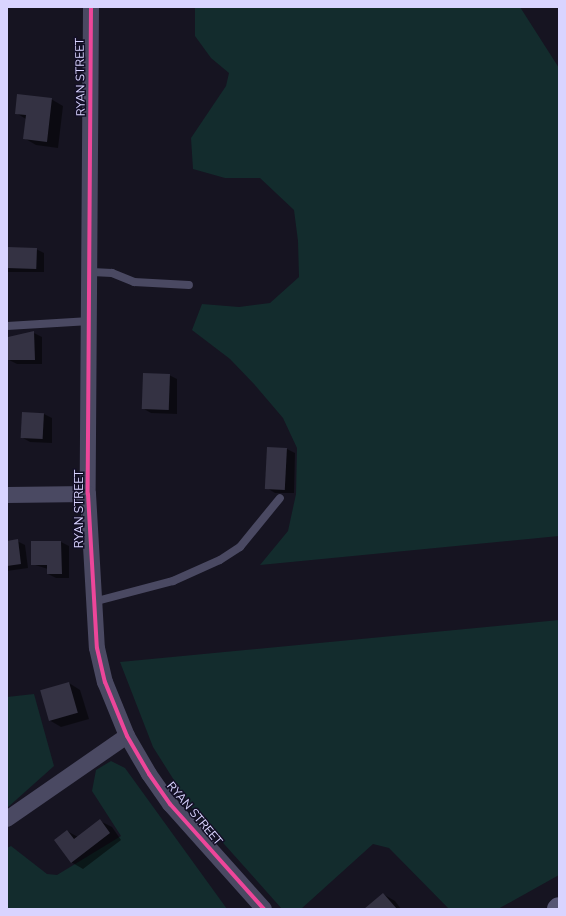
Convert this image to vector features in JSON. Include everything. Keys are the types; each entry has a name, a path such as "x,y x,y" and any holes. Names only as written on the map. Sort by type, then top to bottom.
{"street":[{"name":"RYAN STREET","path":"91,7 92,272 88,494 92,602 105,682 127,736 170,804 264,909"},
{"path":"7,496 88,494"},
{"path":"7,819 127,736"}],"lane":[{"path":"92,272 112,273 134,282 189,285"},
{"path":"7,326 91,321"},
{"path":"92,602 173,581 220,560 240,547 280,498"}],"green space":[{"path":"195,7 520,7 559,68 559,536 260,565 288,531 296,494 297,448 283,418 254,384 230,359 192,330 202,304 239,307 270,303 299,277 298,241 294,210 260,178 225,178 193,169 191,138 226,86 229,73 211,58 195,36"},
{"path":"559,620 559,875 498,909 449,909 389,848 373,844 301,909 282,909 191,807 153,747 120,662"},
{"path":"34,694 54,766 7,808 7,697"},
{"path":"111,761 125,768 227,909 7,909 7,848 11,846 47,874 57,875 121,836 92,791 96,770"}],"building":[{"path":"17,94 52,98 47,142 23,139 26,115 15,114"},
{"path":"7,247 37,248 36,269 7,268"},
{"path":"34,331 35,360 8,360 8,337"},
{"path":"143,373 170,374 169,410 142,409"},
{"path":"22,412 44,413 43,439 21,438"},
{"path":"267,447 287,448 285,490 265,489"},
{"path":"18,539 21,564 7,566 7,541"},
{"path":"31,541 61,541 62,574 47,574 47,565 31,565"},
{"path":"69,682 78,713 49,721 40,690"},
{"path":"100,819 110,833 71,863 54,840 67,830 74,839"},
{"path":"383,893 397,909 364,909"}],"cycle path":[{"path":"91,7 88,494 97,648 105,682 127,736 149,774 170,804 264,909"}]}
